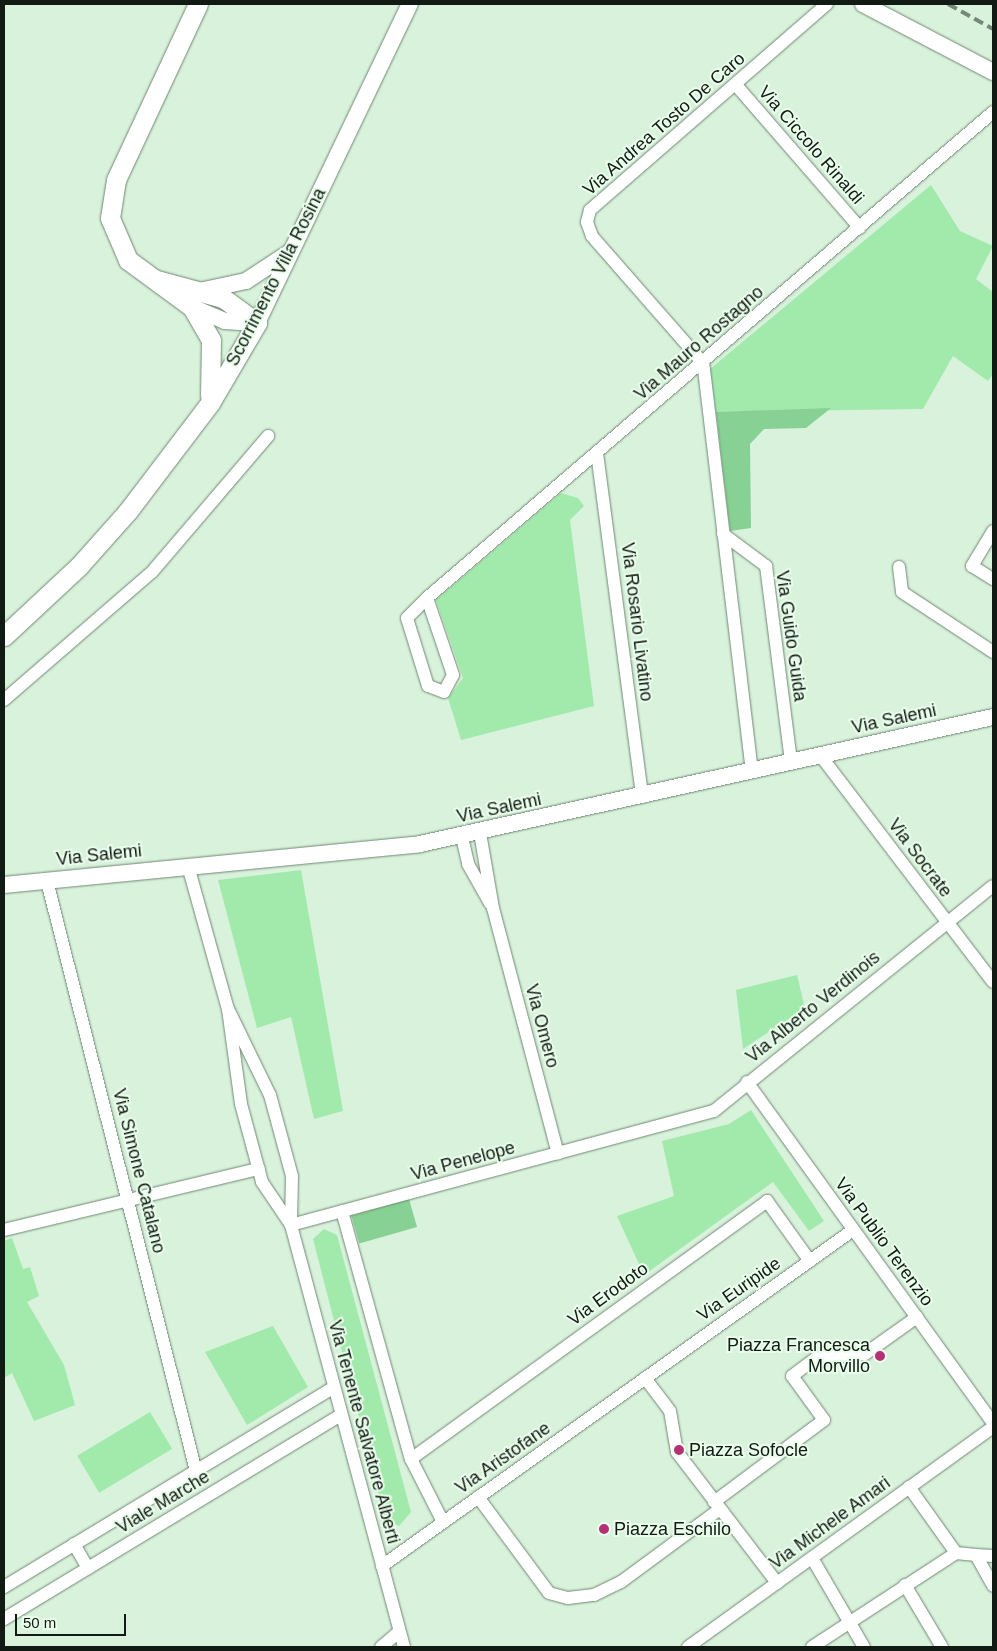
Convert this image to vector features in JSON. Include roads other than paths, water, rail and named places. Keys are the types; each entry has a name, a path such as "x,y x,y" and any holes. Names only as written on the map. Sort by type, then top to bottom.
{"main road":[{"path":"198,4 190,26 110,201 116,242 139,271 196,299 244,309 257,323"},
{"path":"190,26 204,4"},
{"path":"196,299 211,340 210,403"},
{"name":"Scorrimento Villa Rosina","path":"4,636 80,566 171,457 210,403 257,323"}],"street":[{"name":"Scorrimento Villa Rosina","path":"257,323 410,4"},
{"name":"Via Andrea Tosto De Caro","path":"703,363 592,236 586,222 590,210 827,4"},
{"path":"863,4 993,72"},
{"name":"Via Ciccolo Rinaldi","path":"736,84 860,228"},
{"name":"Via Mauro Rostagno","path":"427,598 453,676 444,692 428,686 407,618 427,598 703,363 993,112"},
{"path":"196,299 246,281 292,251"},
{"path":"703,363 752,772"},
{"path":"4,700 152,572 268,436"},
{"name":"Via Rosario Livatino","path":"598,453 642,796"},
{"path":"993,531 972,566 993,579"},
{"name":"Via Guido Guida","path":"723,534 766,566 790,762"},
{"path":"899,567 902,592 993,652"},
{"name":"Via Salemi","path":"5,882 47,880 462,837 752,772 991,715"},
{"name":"Via Socrate","path":"820,755 993,982"},
{"path":"480,833 493,908"},
{"path":"462,837 468,864 493,908"},
{"name":"Via Tenente Salvatore Alberti","path":"188,866 228,1009 241,1104 259,1169 291,1225 404,1647"},
{"name":"Via Simone Catalano","path":"47,880 196,1471"},
{"name":"Via Alberto Verdinois","path":"644,1131 714,1111 747,1082 993,886"},
{"name":"Via Omero","path":"493,908 558,1154"},
{"name":"Via Tenente Salvatore Alberti","path":"228,1009 270,1095 292,1176 291,1225"},
{"name":"Via Publio Terenzio","path":"747,1082 993,1423"},
{"name":"Via Penelope","path":"291,1225 644,1131"},
{"path":"4,1230 259,1169"},
{"name":"Via Erodoto","path":"411,1459 767,1201 810,1260"},
{"name":"Via Tenente Salvatore Alberti","path":"342,1211 411,1459 443,1522"},
{"name":"Via Euripide","path":"645,1378 853,1230"},
{"path":"478,1497 549,1593 568,1598 594,1594 621,1582 824,1420 792,1376 816,1358 865,1354 917,1317"},
{"path":"645,1378 670,1411 676,1452 777,1583"},
{"name":"Via Aristofane","path":"382,1566 645,1378"},
{"name":"Viale Marche","path":"4,1587 334,1387"},
{"name":"Viale Marche","path":"4,1619 341,1415"},
{"name":"Via Michele Amari","path":"688,1647 993,1427"},
{"path":"910,1487 956,1553"},
{"path":"74,1544 88,1568"},
{"path":"812,1647 849,1621 956,1553 993,1556"},
{"path":"976,1555 993,1586"},
{"path":"812,1558 864,1647"},
{"path":"905,1585 942,1647"},
{"path":"381,1647 399,1632"}],"railway":[{"path":"948,4 993,29"}],"place":[{"name":"Piazza Francesca Morvillo","path":"880,1356"},
{"name":"Piazza Sofocle","path":"679,1450"},
{"name":"Piazza Eschilo","path":"604,1529"}]}
